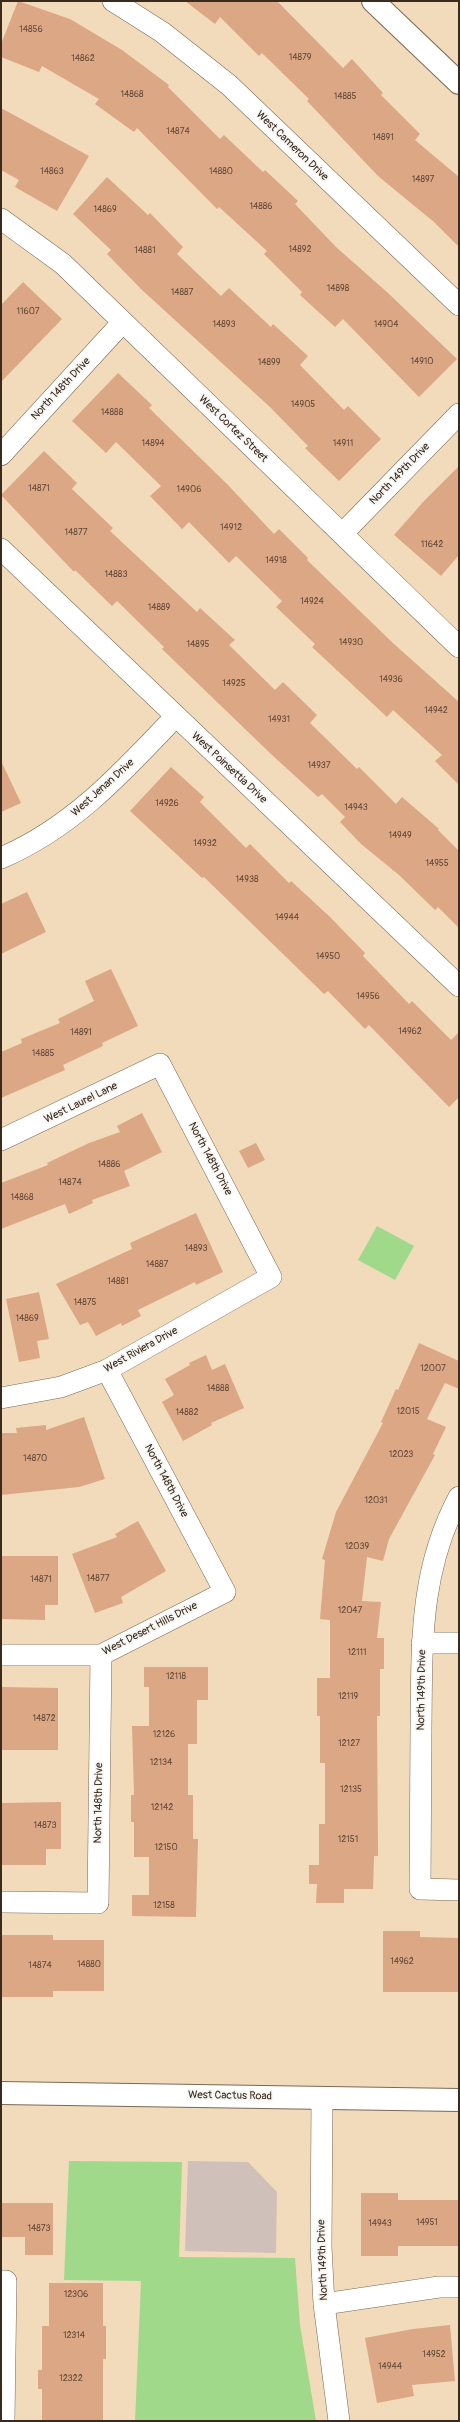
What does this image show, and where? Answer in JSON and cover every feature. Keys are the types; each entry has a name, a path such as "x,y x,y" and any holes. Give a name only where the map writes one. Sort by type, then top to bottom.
{"main road":[{"path":"373,1 459,83"},
{"name":"West Cactus Road","path":"1,2093 459,2100"}],"street":[{"name":"West Cameron Drive","path":"114,1 162,32 229,85 459,305"},
{"name":"West Cortez Street","path":"1,219 63,264 122,323 459,647"},
{"name":"North 148th Drive","path":"1,455 122,323"},
{"name":"North 149th Drive","path":"342,534 459,414"},
{"name":"West Poinsettia Drive","path":"1,549 175,717 459,986"},
{"name":"West Jenan Drive","path":"1,858 22,849 76,814 118,777 175,717"},
{"name":"North 148th Drive","path":"160,1064 271,1277"},
{"name":"West Laurel Lane","path":"1,1140 160,1064"},
{"name":"West Riviera Drive","path":"1,1398 62,1387 108,1370 271,1277"},
{"name":"North 148th Drive","path":"108,1370 225,1592"},
{"name":"North 149th Drive","path":"459,1497 436,1553 426,1588 422,1643 420,1889 459,1890"},
{"name":"West Desert Hills Drive","path":"1,1654 101,1655 225,1592"},
{"path":"422,1643 459,1643"},
{"name":"North 148th Drive","path":"1,1902 98,1904 101,1655"},
{"name":"North 149th Drive","path":"322,2098 321,2247 324,2304 339,2421"},
{"path":"4,2281 4,2421"},
{"path":"324,2304 439,2287 459,2287"}],"shaded area":[{"path":"188,2161 248,2162 277,2192 276,2253 185,2251"}],"green space":[{"path":"377,1226 414,1246 395,1280 358,1260"},
{"path":"69,2161 182,2162 179,2257 295,2258 300,2325 316,2421 135,2421 141,2281 64,2280"}],"building":[{"path":"18,1 70,19 122,50 169,85 168,87 220,139 224,135 263,172 265,170 298,201 295,204 336,247 388,293 457,359 419,397 343,319 335,327 300,295 302,292 264,254 267,251 219,207 217,209 137,128 134,132 95,104 99,99 42,66 39,72 1,57 1,44"},
{"path":"185,1 277,1 343,68 352,59 383,93 381,95 420,134 415,140 459,177 459,247 434,222 378,176 307,101 309,99 262,53 259,56 220,17 215,24"},
{"path":"1,108 89,156 57,211 15,187 19,180 1,170"},
{"path":"107,177 148,215 150,213 183,247 177,254 221,296 229,288 271,327 273,324 308,356 300,365 344,410 348,406 381,439 339,481 305,448 308,446 271,408 141,289 107,254 111,250 73,214"},
{"path":"23,282 62,319 1,382 1,305"},
{"path":"118,373 152,405 149,408 227,484 274,534 279,529 308,558 307,560 394,644 459,702 459,785 435,761 442,755 393,710 387,717 312,647 315,644 276,607 282,601 236,556 229,563 189,522 182,529 150,496 161,486 116,442 106,453 72,421"},
{"path":"44,451 77,483 72,489 113,528 110,531 197,612 200,608 235,640 229,645 275,690 283,682 317,715 310,723 357,769 359,767 396,804 402,797 439,829 438,830 459,851 459,928 438,907 435,910 399,875 361,844 340,822 345,817 322,794 318,797 272,755 162,649 164,647 117,601 112,606 75,570 74,572 1,495"},
{"path":"459,466 459,555 441,576 394,535 424,501"},
{"path":"1,761 21,803 1,812"},
{"path":"171,767 204,797 200,802 246,848 250,844 289,883 291,881 329,916 365,953 363,956 409,1004 412,1001 451,1040 459,1032 459,1097 449,1107 369,1025 365,1029 328,991 324,994 204,877 202,878 130,811"},
{"path":"27,892 46,932 1,954 1,904"},
{"path":"111,969 138,1026 102,1043 103,1046 63,1065 65,1070 1,1098 1,1052 22,1043 21,1039 60,1023 58,1019 94,1001 85,981"},
{"path":"142,1113 162,1152 124,1171 130,1186 92,1200 93,1203 69,1214 65,1204 1,1229 1,1183 48,1165 47,1163 89,1143 120,1132 117,1126"},
{"path":"256,1143 265,1160 248,1168 239,1151"},
{"path":"196,1213 223,1272 196,1285 195,1282 138,1310 141,1316 122,1326 121,1323 96,1336 88,1322 80,1325 56,1284 132,1249 130,1243"},
{"path":"39,1292 49,1339 37,1341 40,1358 19,1362 6,1299"},
{"path":"419,1343 459,1361 459,1389 445,1383 427,1419 446,1427 433,1454 435,1455 389,1539 383,1561 367,1557 362,1601 381,1602 377,1638 384,1638 384,1669 380,1669 380,1716 377,1716 378,1856 374,1856 373,1889 344,1889 344,1903 316,1903 317,1884 309,1884 309,1865 319,1865 319,1824 325,1824 325,1763 320,1763 320,1716 317,1716 317,1678 330,1678 330,1620 320,1619 325,1560 322,1559 336,1512 383,1423 381,1422 396,1389 398,1390"},
{"path":"206,1355 212,1370 225,1364 244,1408 211,1423 212,1425 183,1441 162,1402 174,1395 165,1379 190,1365 189,1363"},
{"path":"84,1417 105,1479 79,1487 1,1495 1,1433 17,1433 16,1428 46,1425 46,1430"},
{"path":"138,1521 166,1571 121,1597 123,1603 95,1613 72,1554 117,1537 115,1534"},
{"path":"1,1556 58,1556 58,1605 45,1605 45,1620 1,1619"},
{"path":"144,1667 208,1667 208,1700 197,1700 197,1744 188,1744 188,1795 193,1795 193,1839 198,1839 196,1917 132,1916 132,1895 149,1895 149,1857 134,1857 134,1822 131,1822 131,1795 134,1795 132,1726 149,1726 149,1687 144,1687"},
{"path":"1,1687 58,1688 58,1750 1,1750"},
{"path":"61,1802 61,1849 46,1849 46,1865 1,1865 1,1803"},
{"path":"383,1931 420,1931 420,1937 459,1938 459,1992 383,1992"},
{"path":"1,1935 53,1935 53,1940 104,1940 104,1991 53,1991 53,1997 1,1997"},
{"path":"361,2193 398,2193 398,2200 459,2200 459,2246 398,2246 398,2256 361,2256"},
{"path":"1,2203 53,2203 53,2255 25,2255 25,2237 1,2237"},
{"path":"49,2283 103,2283 103,2326 106,2326 106,2359 103,2359 103,2421 42,2421 42,2389 38,2389 38,2370 42,2370 42,2326 49,2326"},
{"path":"450,2325 455,2381 412,2385 414,2396 377,2403 365,2338 413,2329"}]}
